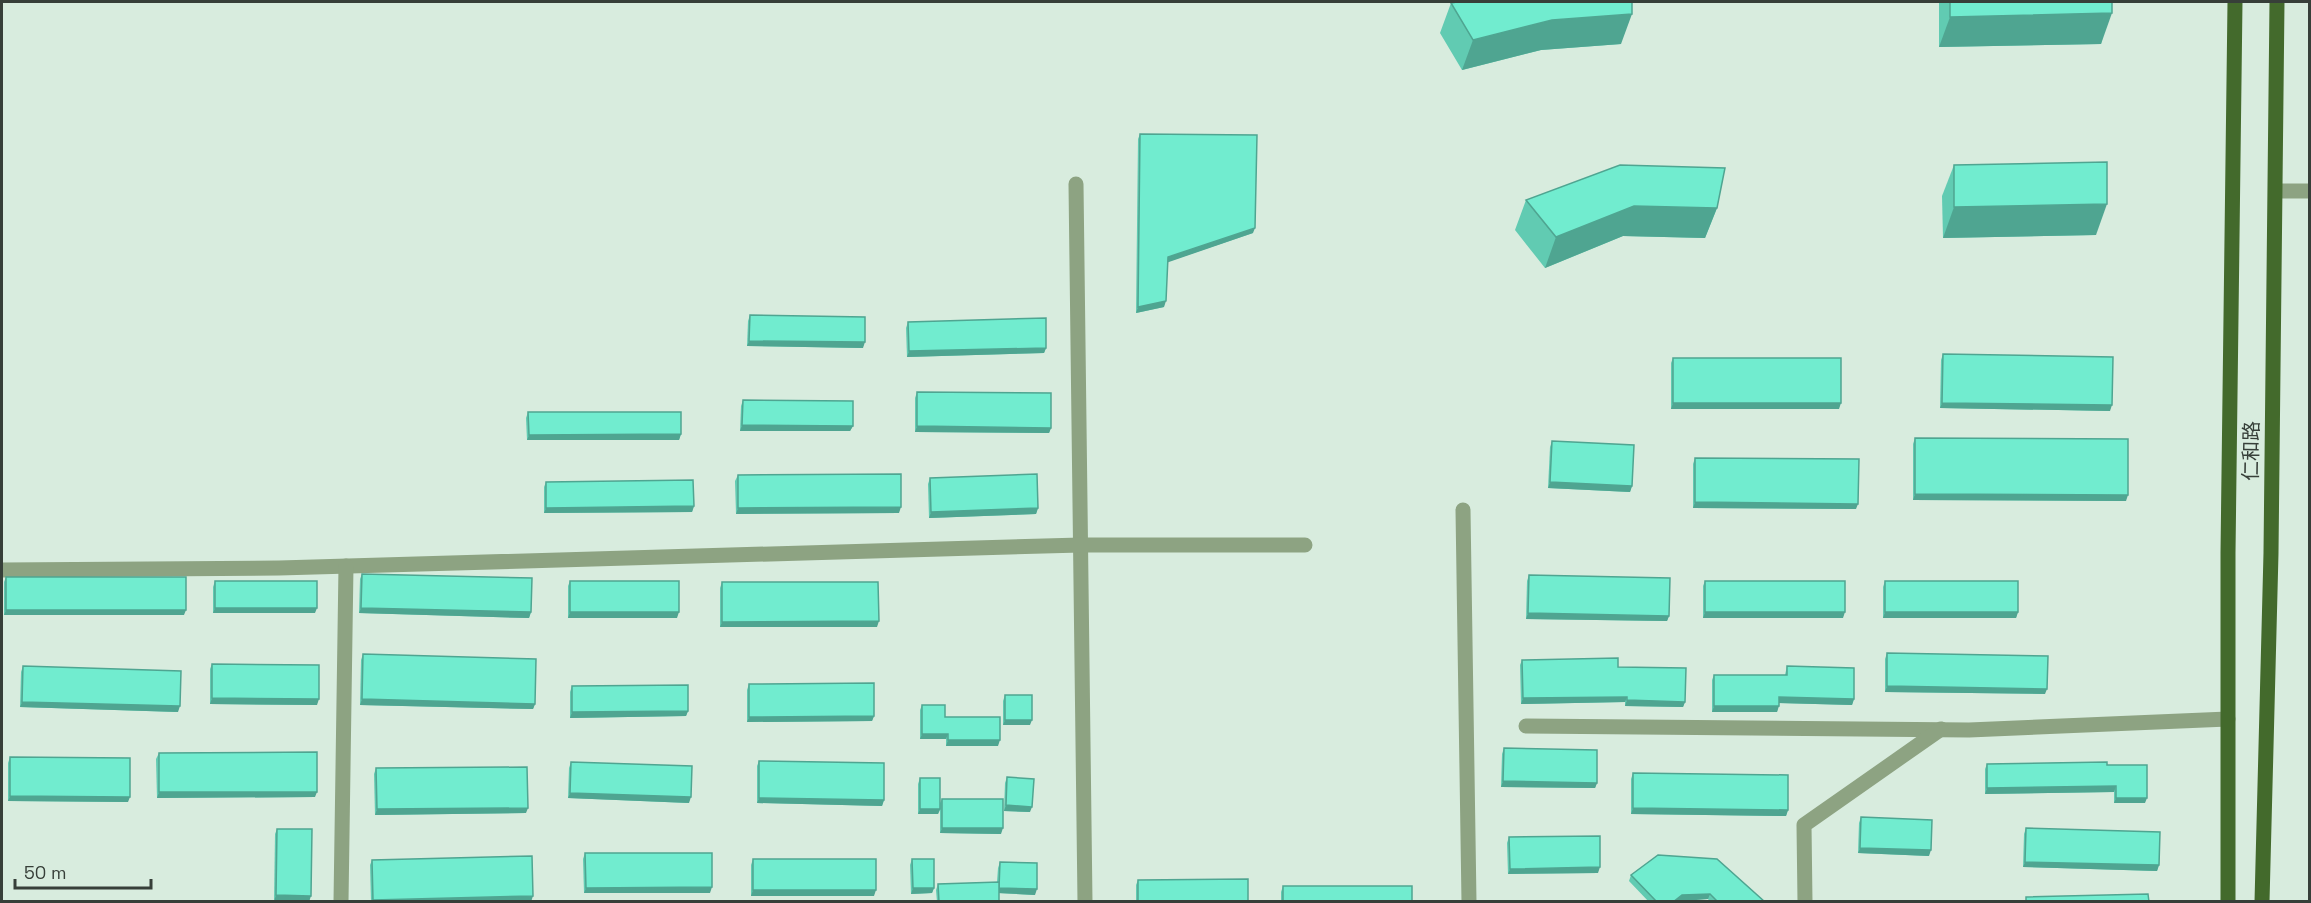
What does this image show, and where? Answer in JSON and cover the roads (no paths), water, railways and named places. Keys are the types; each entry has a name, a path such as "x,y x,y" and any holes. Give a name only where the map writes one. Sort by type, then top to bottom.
{"main road":[{"name":"仁和路","path":"2228,902 2235,2"},
{"name":"仁和路","path":"2262,902 2276,191 2277,2"}],"street":[{"path":"1076,184 1085,902"},
{"path":"2276,191 2310,191"},
{"path":"1463,510 1469,902"},
{"path":"2,570 346,566 1081,544 1305,545"},
{"path":"341,902 346,566"},
{"path":"1526,726 1941,729 2228,719"},
{"path":"1805,902 1804,825 1941,729"}]}
